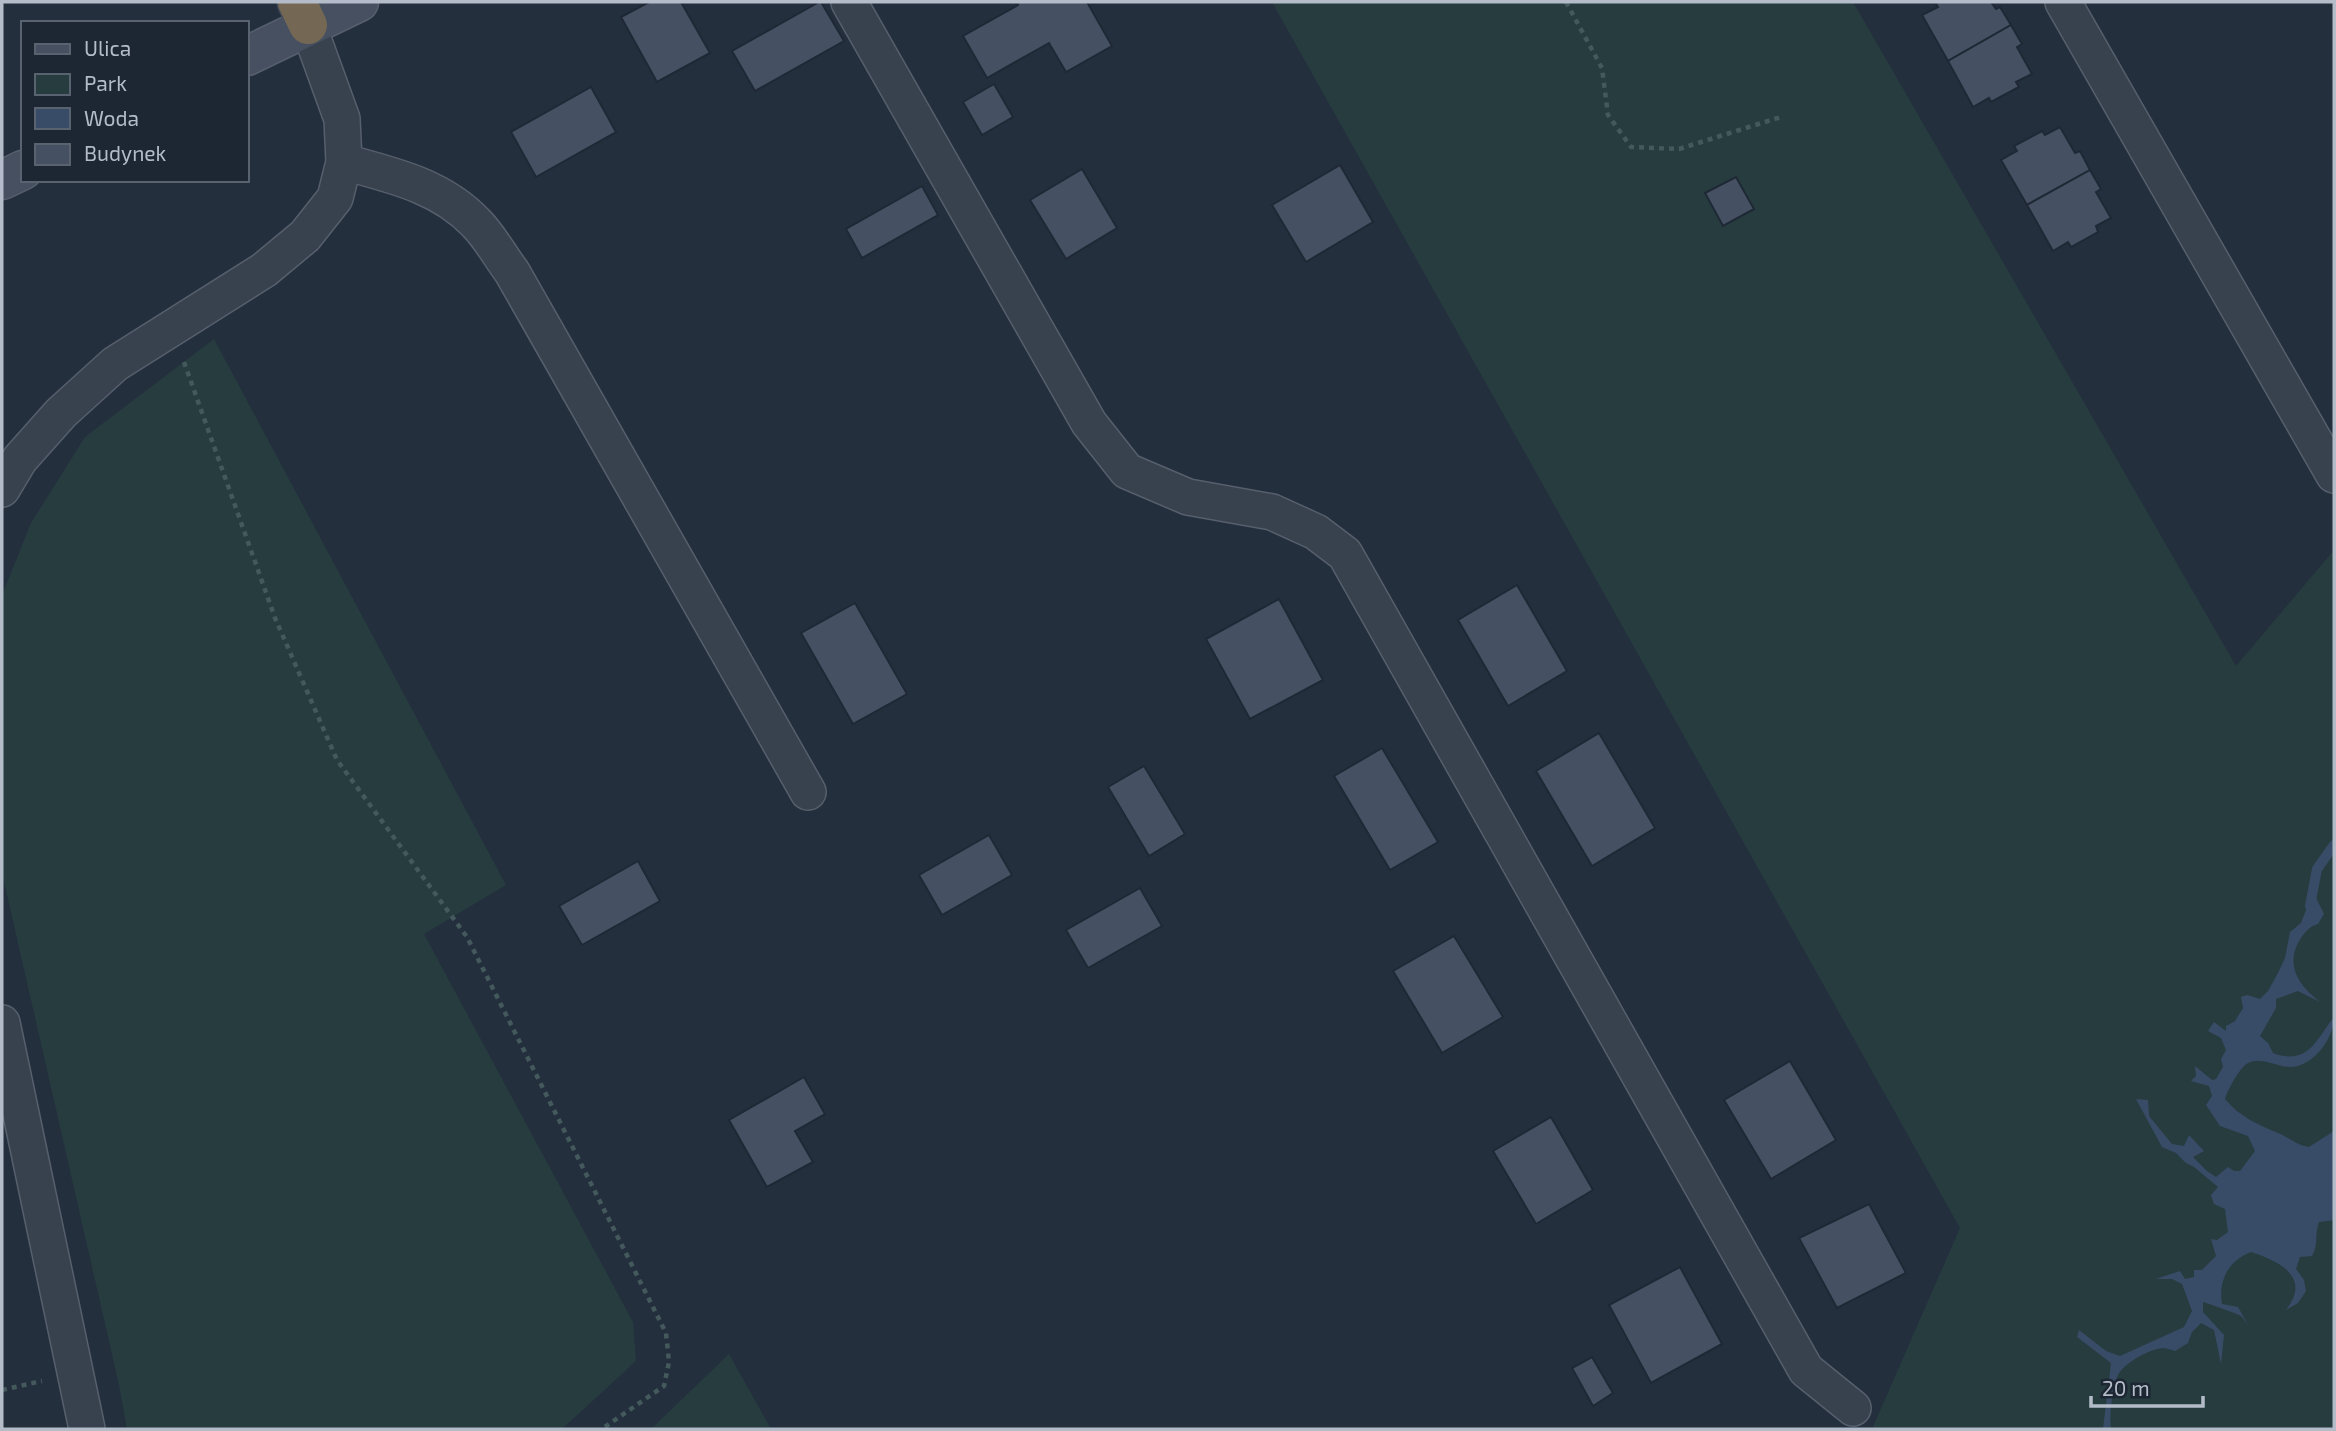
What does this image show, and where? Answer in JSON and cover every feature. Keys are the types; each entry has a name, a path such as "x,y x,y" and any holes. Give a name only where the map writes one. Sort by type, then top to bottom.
{"street":[{"path":"248,55 302,13 359,2"},
{"path":"849,2 1089,423 1127,471 1188,497 1272,512 1316,532 1345,554 1806,1370 1853,1408"},
{"path":"2063,2 2334,475"},
{"path":"2,489 20,459 61,413 115,364 264,270 305,236 335,198 344,162 342,119 302,13"},
{"path":"344,162 401,177 442,195 477,224 512,272 808,792"},
{"path":"2,180 21,171"},
{"path":"2,1023 87,1429"}],"path":[{"path":"1566,2 1602,68 1608,116 1632,147 1679,149 1784,116"},
{"path":"172,328 275,618 337,760 467,937 666,1333 669,1362 664,1386 602,1429"}],"green space":[{"path":"1272,2 1853,2 2236,666 2334,550 2334,1429 1872,1429 1960,1228"},
{"path":"214,339 506,885 424,934 633,1322 636,1361 562,1429 127,1429 2,873 2,595 31,523 85,437"},
{"path":"729,1354 771,1429 651,1429"}],"water":[{"path":"2313,892 2324,914 2318,924 2308,929 2301,938 2296,948 2294,965 2300,981 2320,1002 2298,991 2276,999 2276,1008 2260,1036 2268,1043 2273,1053 2295,1056 2316,1042 2334,1017 2331,1034 2315,1056 2299,1065 2286,1067 2264,1061 2248,1063 2238,1074 2225,1099 2249,1119 2304,1146 2309,1147 2334,1131 2334,1220 2319,1222 2312,1256 2300,1257 2296,1269 2304,1280 2306,1291 2298,1303 2286,1310 2295,1288 2289,1272 2272,1260 2251,1252 2243,1256 2227,1272 2221,1295 2222,1304 2238,1307 2248,1325 2241,1316 2203,1302 2203,1312 2224,1335 2221,1364 2214,1330 2201,1323 2192,1332 2188,1343 2175,1351 2164,1348 2138,1357 2118,1375 2110,1417 2111,1429 2103,1429 2111,1363 2077,1337 2079,1330 2106,1351 2120,1356 2184,1327 2192,1311 2182,1284 2172,1279 2156,1279 2180,1271 2185,1279 2194,1277 2194,1270 2202,1270 2216,1256 2211,1239 2217,1240 2228,1232 2225,1209 2214,1204 2211,1195 2218,1187 2176,1153 2162,1147 2136,1099 2148,1100 2149,1116 2172,1144 2184,1146 2189,1135 2204,1151 2193,1157 2207,1171 2216,1177 2228,1167 2240,1171 2255,1151 2248,1136 2220,1126 2206,1105 2212,1096 2209,1086 2191,1081 2196,1076 2195,1066 2212,1080 2216,1079 2223,1067 2221,1059 2226,1050 2221,1038 2208,1031 2214,1022 2226,1031 2226,1026 2235,1021 2243,1008 2241,997 2247,995 2260,999 2268,991 2285,958 2290,932 2301,923"}],"building":[{"path":"649,2 681,2 710,53 657,82 621,17"},
{"path":"819,2 844,41 755,91 732,51"},
{"path":"1017,2 1087,2 1112,46 1066,72 1049,43 987,78 963,36 1018,5"},
{"path":"1935,2 1991,2 1996,9 2000,7 2011,25 1948,61 1922,15 1938,7"},
{"path":"2011,25 2022,44 2017,47 2032,74 2016,82 2019,87 1991,102 1989,98 1973,107 1948,61"},
{"path":"994,84 1013,117 982,135 963,102"},
{"path":"591,87 616,132 536,177 511,132"},
{"path":"2060,127 2075,153 2080,151 2090,170 2027,205 2001,160 2017,151 2014,146 2042,131 2045,135"},
{"path":"1340,165 1373,222 1306,262 1272,205"},
{"path":"1082,169 1117,228 1066,259 1030,200"},
{"path":"2090,170 2101,189 2096,192 2111,218 2096,226 2098,232 2071,247 2068,242 2053,251 2027,205"},
{"path":"1736,177 1754,209 1723,226 1705,193"},
{"path":"922,186 938,215 862,258 846,229"},
{"path":"1517,585 1567,671 1508,706 1458,620"},
{"path":"1279,599 1323,680 1250,719 1206,639"},
{"path":"855,603 907,694 853,724 801,633"},
{"path":"1599,733 1655,828 1592,866 1536,771"},
{"path":"1382,748 1438,842 1390,870 1334,776"},
{"path":"1144,766 1185,834 1149,856 1108,787"},
{"path":"989,835 1012,875 942,915 919,875"},
{"path":"638,861 660,901 582,945 559,906"},
{"path":"1140,888 1162,926 1088,968 1066,930"},
{"path":"1454,936 1503,1017 1442,1053 1393,971"},
{"path":"1790,1061 1836,1140 1771,1179 1724,1100"},
{"path":"804,1077 825,1114 795,1131 813,1162 767,1187 729,1120"},
{"path":"1551,1117 1593,1190 1536,1224 1493,1151"},
{"path":"1869,1204 1906,1273 1837,1308 1799,1238"},
{"path":"1680,1267 1722,1344 1651,1383 1609,1305"},
{"path":"1592,1357 1613,1393 1593,1406 1572,1368"}],"waterway":[{"path":"2310,906 2317,869 2334,845"}]}
